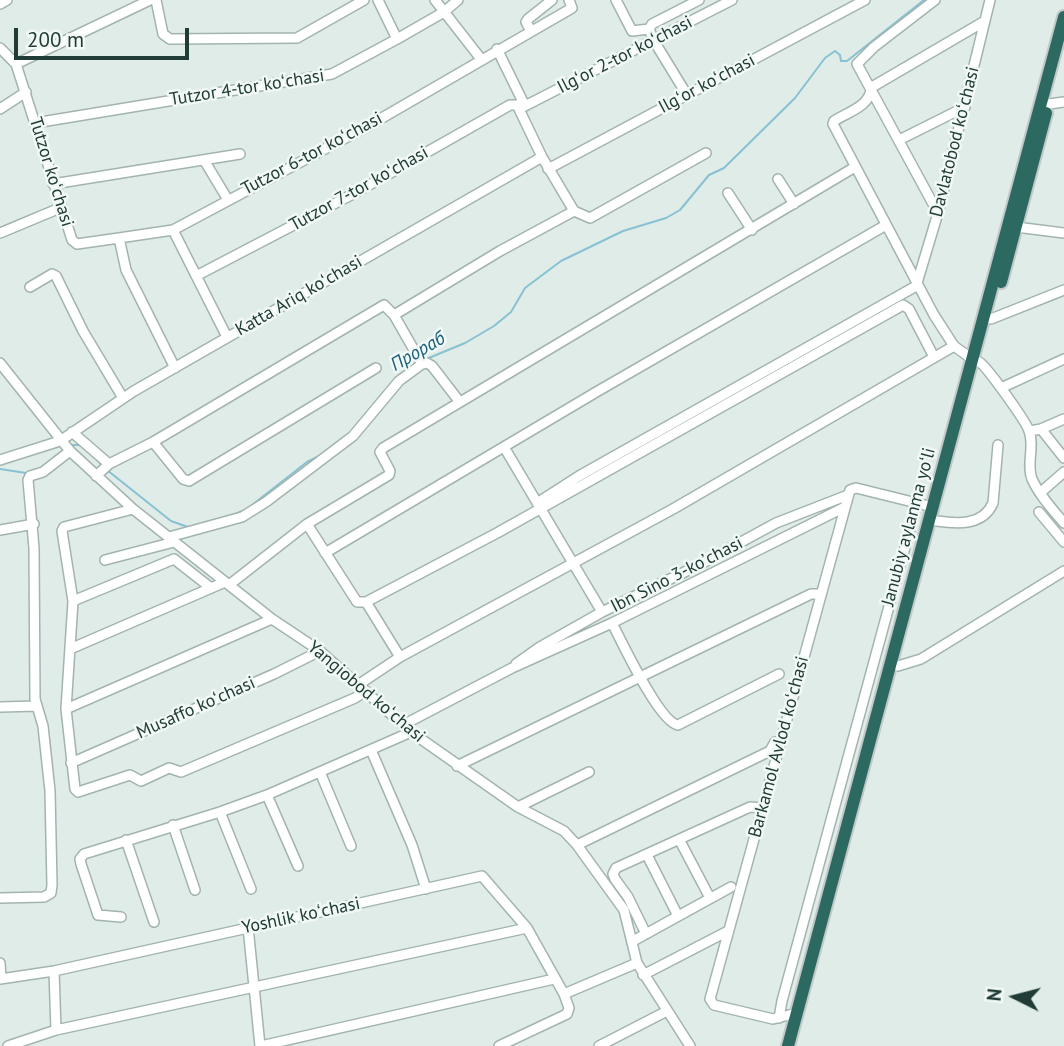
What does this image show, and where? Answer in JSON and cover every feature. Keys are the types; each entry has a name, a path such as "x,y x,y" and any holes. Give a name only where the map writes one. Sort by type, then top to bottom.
{"highway":[{"name":"Janubiy aylanma yoʻli","path":"796,1046 937,521 1064,17"},
{"name":"Janubiy aylanma yoʻli","path":"788,1046 933,507 976,360 991,319 1064,44"}],"street":[{"path":"0,4 7,0"},
{"path":"16,64 150,0"},
{"path":"156,0 166,38 211,39 296,38 365,0"},
{"path":"378,0 397,39"},
{"path":"435,0 481,59"},
{"name":"Tutzor 4-tor koʻchasi","path":"35,123 332,74 444,12 458,0"},
{"path":"531,30 526,22 528,19 552,0"},
{"name":"Tutzor 6-tor koʻchasi","path":"119,238 173,230 368,126 572,8 569,0"},
{"path":"616,0 632,31 649,29"},
{"path":"649,29 652,24 683,4 699,0"},
{"name":"Ilgʻor 2-tor koʻchasi","path":"522,107 732,0"},
{"name":"Ilgʻor koʻchasi","path":"548,169 687,95 846,4 865,0"},
{"path":"935,0 858,63 938,213"},
{"name":"Davlatobod koʻchasi","path":"918,284 990,0"},
{"path":"985,21 872,87 867,102 833,124 933,316 954,346 985,365 1030,431 1030,470 1040,493 1064,523"},
{"path":"649,29 687,95"},
{"name":"Tutzor koʻchasi","path":"0,48 16,64 52,184 74,243 119,238"},
{"path":"498,49 542,157 574,211 590,218 706,153"},
{"path":"0,109 26,92"},
{"path":"1049,104 1064,102"},
{"name":"Tutzor 7-tor koʻchasi","path":"196,276 355,193 510,105 522,107"},
{"path":"899,140 965,107"},
{"path":"52,184 240,154"},
{"name":"Katta Ariq koʻchasi","path":"0,460 60,441 123,398 542,157"},
{"path":"204,159 228,200"},
{"path":"70,649 227,583 307,524 389,475 390,471 381,450 855,167"},
{"path":"778,179 794,204"},
{"path":"728,193 752,230"},
{"path":"0,233 60,208"},
{"path":"394,315 500,251 574,211"},
{"path":"325,553 886,225"},
{"path":"1016,227 1064,233"},
{"path":"173,230 227,337"},
{"path":"119,238 126,270 175,368"},
{"path":"30,287 52,274 56,276 83,331 123,398"},
{"path":"855,326 918,284"},
{"path":"991,319 1064,290"},
{"path":"307,524 358,602 366,602 539,505 579,476 855,326 903,305 907,306 934,357"},
{"path":"96,476 109,464 153,442 381,306 387,306 394,315 420,362"},
{"path":"133,509 64,527 62,531 73,601 66,709 71,763 75,789 78,792 130,775 141,781 169,768 181,772 355,698 362,688 400,657 673,509 954,346"},
{"path":"1001,388 1064,359"},
{"path":"420,362 432,366 459,401"},
{"path":"105,560 175,542 242,517 354,436 399,381 420,362"},
{"name":"Yangiobod koʻchasi","path":"0,363 60,441 133,509 272,619 320,651 411,732 518,807 555,825 578,845 624,910 634,941 637,963 690,1046"},
{"path":"153,442 183,479 189,481 376,368"},
{"path":"1030,431 1064,419"},
{"path":"1041,429 1064,458"},
{"path":"72,432 109,464"},
{"path":"937,521 965,523 986,514 993,503 999,445"},
{"path":"504,447 602,612"},
{"path":"0,898 44,897 51,893 53,847 50,790 43,726 34,689 34,524 29,486 30,476 43,472 70,451"},
{"path":"1040,493 1064,472"},
{"path":"848,495 850,490 856,488 933,507"},
{"name":"Barkamol Avlod koʻchasi","path":"797,1013 773,1019 712,1003 710,999 848,495"},
{"name":"Ibn Sino 3-koʼchasi","path":"512,668 540,647 602,612 699,565 776,523 848,495"},
{"path":"779,1018 917,503"},
{"name":"Ibn Sino 3-koʼchasi","path":"403,725 512,668 612,622 845,507"},
{"path":"1039,512 1064,542"},
{"path":"0,530 34,524"},
{"path":"170,559 175,542"},
{"path":"73,601 170,559 178,561 211,588"},
{"path":"898,666 921,659 1064,570"},
{"path":"457,766 811,594 821,594"},
{"path":"366,602 400,657"},
{"path":"66,709 272,619"},
{"name":"Ibn Sino 3-koʼchasi","path":"612,622 640,677 670,723 678,725 779,674"},
{"name":"Musaffo koʻchasi","path":"71,763 274,674 320,651"},
{"path":"0,707 37,706"},
{"path":"121,917 98,915 80,859 84,854 267,795 411,732"},
{"path":"578,845 770,751 775,742 781,742"},
{"path":"371,750 412,845 426,889"},
{"path":"320,772 351,846"},
{"path":"518,807 589,772"},
{"path":"267,795 298,866"},
{"path":"646,934 613,874 616,868 750,807 763,808"},
{"path":"220,812 251,889"},
{"path":"173,825 195,890"},
{"path":"126,840 154,922"},
{"path":"680,841 710,898"},
{"path":"647,855 678,916"},
{"path":"821,856 838,861"},
{"name":"Yoshlik koʻchasi","path":"1,979 54,971 484,877 527,928 564,994"},
{"path":"634,941 731,887"},
{"path":"248,927 260,1046 554,979"},
{"path":"8,1046 56,1030 527,928"},
{"path":"643,975 728,931"},
{"path":"0,963 1,979"},
{"path":"499,1046 567,1014 569,1008 564,994 637,963"},
{"path":"54,971 56,1030"},
{"path":"599,1046 667,1011"},
{"path":"43,1046 44,1034"}],"waterway":[{"name":"Прораб","path":"424,360 465,343 494,326 511,312 525,288 561,261 623,231 666,218 680,210 709,175 724,168 795,98 825,58 835,51 840,55 841,61 847,61 924,0"},
{"name":"Прораб","path":"364,417 396,378"},
{"name":"Прораб","path":"71,445 86,449"},
{"name":"Прораб","path":"54,457 64,450"},
{"name":"Прораб","path":"90,453 103,466"},
{"name":"Прораб","path":"252,505 307,462 321,455"},
{"name":"Прораб","path":"0,469 26,473"},
{"name":"Прораб","path":"107,470 171,521 188,527 218,519"},
{"name":"Прораб","path":"230,516 245,510"}]}
